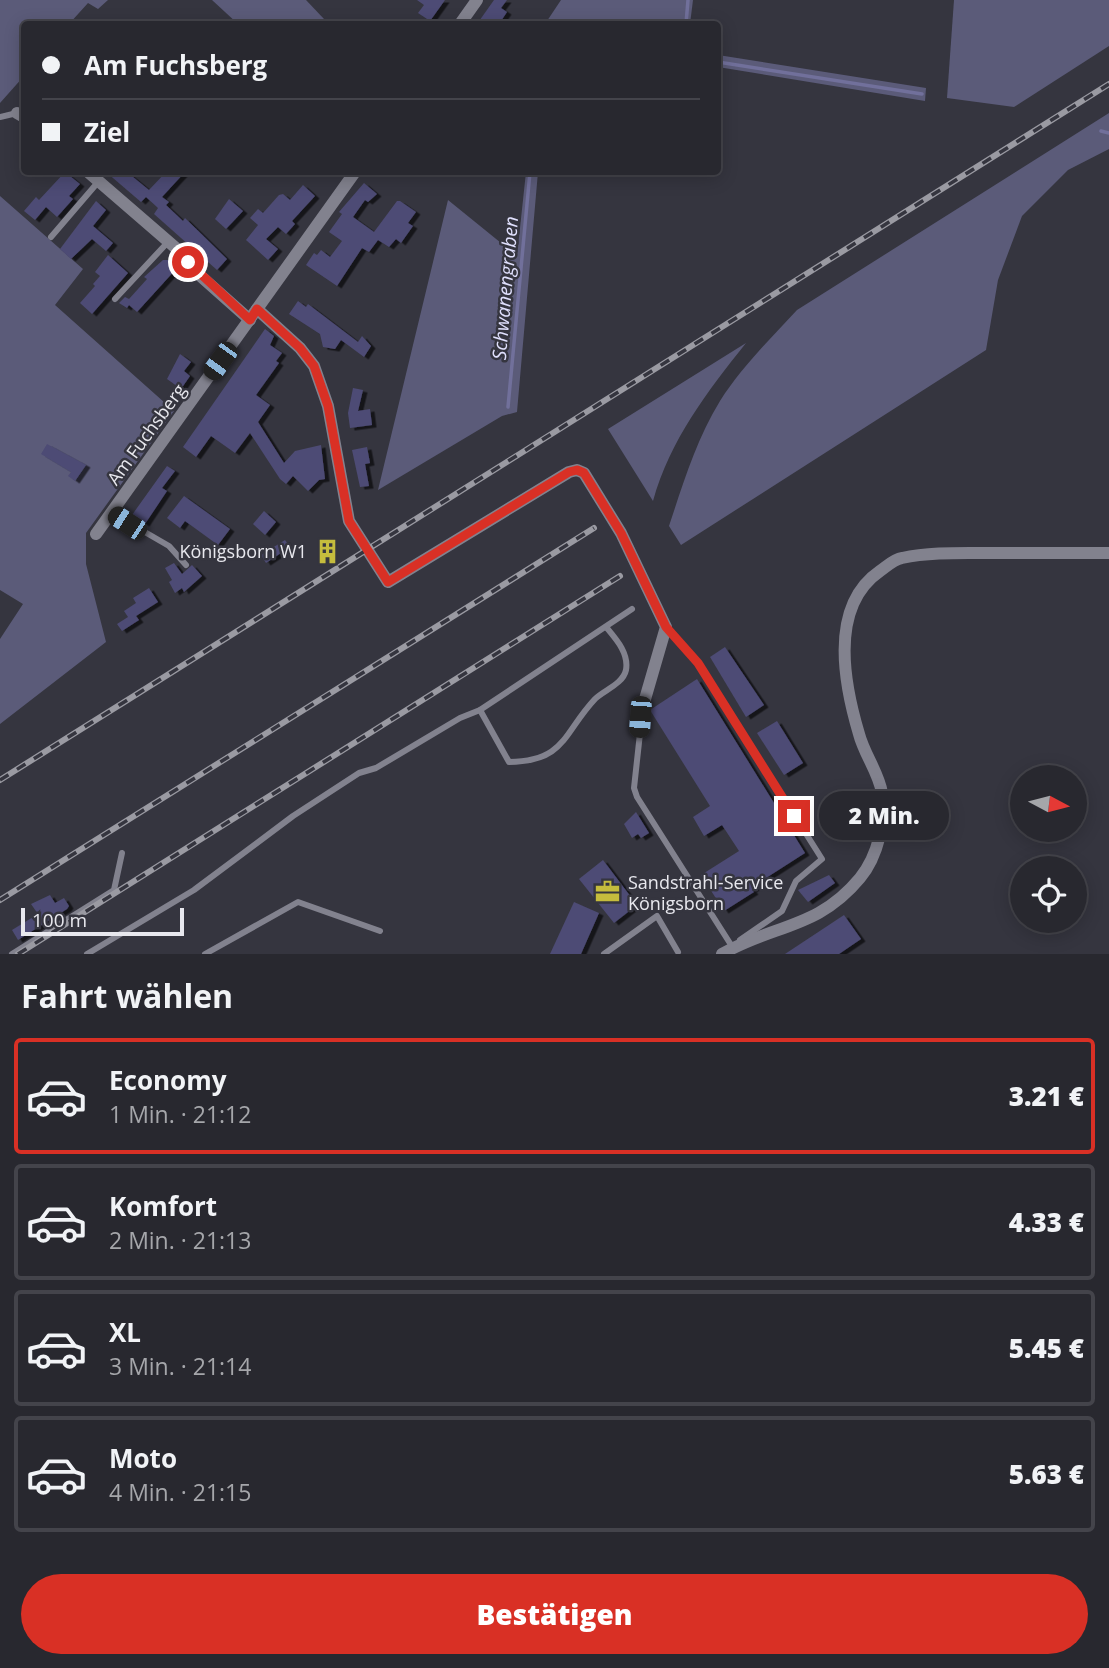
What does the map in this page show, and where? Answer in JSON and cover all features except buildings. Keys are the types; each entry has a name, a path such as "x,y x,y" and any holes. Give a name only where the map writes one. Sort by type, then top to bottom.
{"street":[{"path":"462,21 477,0"},
{"path":"92,175 184,255 196,272 300,348 314,366 328,406 349,521 388,582 577,470 591,481 621,533 666,627 643,706"},
{"name":"Am Fuchsberg","path":"96,534 353,175"},
{"path":"727,951 808,921 835,904 862,876 876,847 884,818 882,790 856,725 847,690 845,649 851,608 868,579 899,558 944,553 1109,553"}],"lane":[{"path":"0,117 20,115"},
{"path":"51,237 100,181"},
{"path":"115,299 168,242"},
{"path":"111,512 169,546 186,565"},
{"path":"87,954 194,890 293,816 359,774 376,768 460,718 480,710 632,609"},
{"path":"480,710 509,762 534,762 568,739 596,698 622,678 626,670 623,650 606,627"},
{"path":"643,706 634,788 637,797 727,951 750,931 782,911 796,881 822,859 698,663 666,627"},
{"path":"12,954 114,890 122,853"},
{"path":"205,954 298,902 380,931"},
{"path":"604,954 657,916 678,952"}],"shaded area":[{"path":"0,0 108,0 98,9 88,3 72,21 21,21 21,79 0,103"},
{"path":"212,0 306,0 324,19 322,21 235,21"},
{"path":"561,0 693,0 690,21 547,21"},
{"path":"954,0 1109,0 1109,46 1014,107 947,98"},
{"path":"721,55 926,88 925,101 721,67"},
{"path":"1109,113 1109,149 1068,170 1022,216 998,280 986,350 681,545 669,526 704,431 737,377 797,310"},
{"path":"526,175 538,175 517,412 502,416 378,490 448,200 517,256"},
{"path":"0,196 83,269 55,305 174,411 86,533 86,564 106,642 0,724 0,639 23,604 0,590"},
{"path":"746,343 691,418 669,457 653,501 608,429"}],"waterway":[{"name":"Schwanengraben","path":"686,21 688,0"},
{"path":"721,62 922,94"},
{"path":"1101,131 1109,133"},
{"name":"Schwanengraben","path":"508,407 530,175"}],"railway":[{"path":"0,780 1109,84"},
{"path":"0,900 594,528"},
{"path":"18,954 620,576"}],"place":[{"name":"Königsborn W1","path":"327,551"},
{"name":"Sandstrahl-Service Königsborn","path":"608,892"}],"route":[{"path":"188,262 250,320 257,309 300,348 314,366 328,406 349,521 388,582 569,472 577,470 584,473 621,533 666,627 698,663 794,816"}]}
